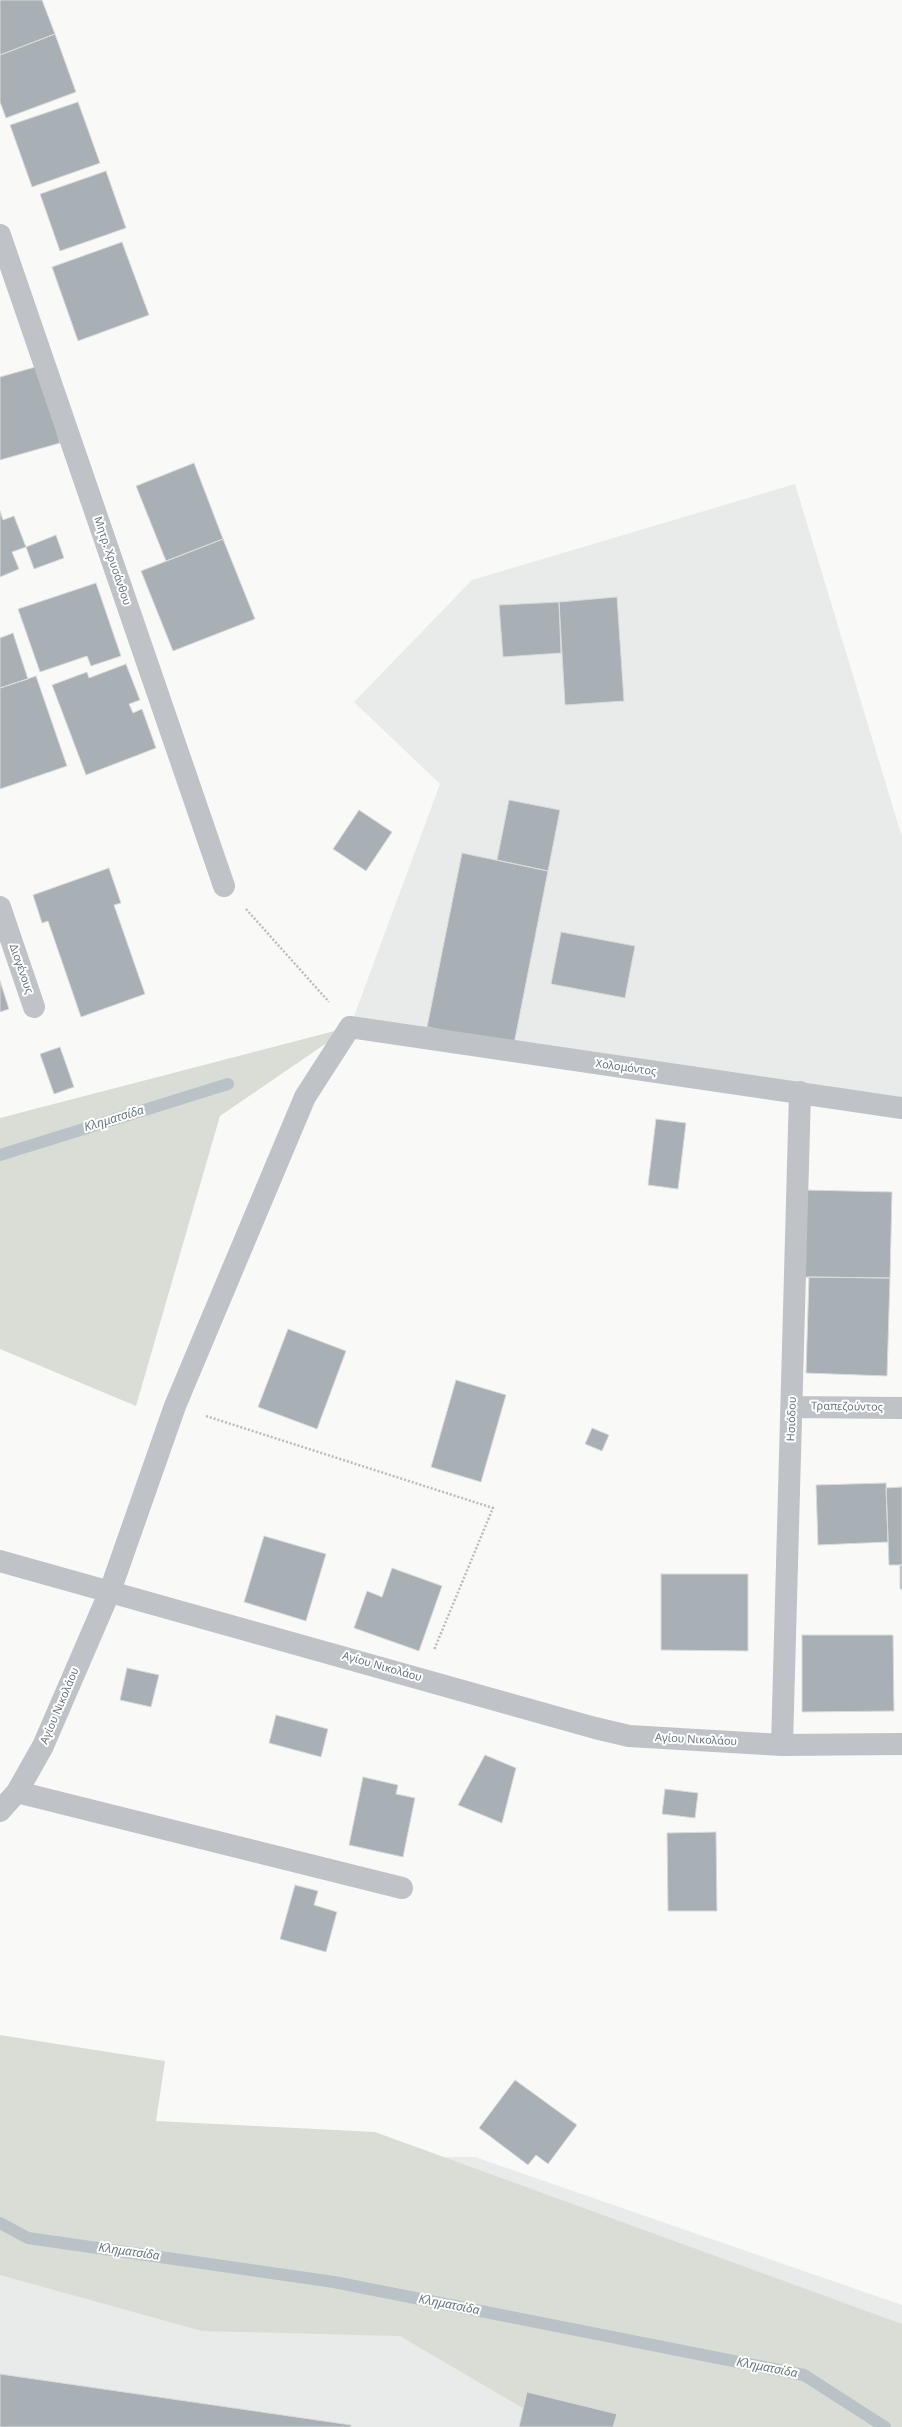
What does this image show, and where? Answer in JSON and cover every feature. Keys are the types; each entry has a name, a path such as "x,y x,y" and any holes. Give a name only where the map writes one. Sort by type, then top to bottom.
{"street":[{"name":"Μητρ. Χρυσάνθου","path":"0,235 224,886"},
{"name":"Διογένους","path":"0,907 34,1007"},
{"name":"Χολομόντος","path":"350,1027 509,1052 800,1092 902,1108"},
{"path":"0,1561 110,1591 175,1406 305,1097 350,1027"},
{"name":"Ησιόδου","path":"782,1745 800,1092"},
{"name":"Τραπεζούντος","path":"792,1407 902,1408"},
{"name":"Αγίου Νικολάου","path":"0,1811 17,1792 43,1746 110,1591 595,1728 629,1736 782,1745 902,1744"},
{"path":"17,1792 402,1888"}],"path":[{"path":"224,886 311,979 350,1027"},
{"path":"175,1406 493,1508 422,1679"}],"shaded area":[{"path":"795,484 902,837 902,1119 350,1027 440,784 354,702 472,580"},
{"path":"350,1027 220,1116 136,1406 0,1349 0,1118"},
{"path":"0,2035 165,2061 156,2121 375,2132 902,2324 902,2427 555,2427 400,2336 202,2331 0,2275"},
{"path":"0,2090 114,2155 475,2157 902,2305 902,2427 0,2427"}],"building":[{"path":"0,0 42,0 55,34 0,55"},
{"path":"55,34 76,92 6,118 0,102 0,55"},
{"path":"78,102 100,163 32,187 10,125"},
{"path":"106,171 126,228 60,251 40,194"},
{"path":"122,242 149,315 78,341 52,267"},
{"path":"39,366 60,443 0,460 0,377"},
{"path":"194,463 223,539 166,561 136,486"},
{"path":"0,511 3,520 14,516 26,547 12,552 19,569 0,577"},
{"path":"56,535 64,558 34,569 26,547"},
{"path":"223,539 255,619 173,651 141,571"},
{"path":"96,583 121,656 91,666 87,656 40,672 18,609"},
{"path":"617,597 624,701 565,705 559,602"},
{"path":"559,602 561,653 503,657 499,605"},
{"path":"13,633 28,679 0,688 0,638"},
{"path":"126,664 140,700 129,704 133,713 142,709 156,748 86,775 52,685 87,672 89,678"},
{"path":"36,676 67,766 0,789 0,688"},
{"path":"509,800 560,810 548,871 497,860"},
{"path":"359,810 392,832 366,871 333,849"},
{"path":"462,853 548,871 514,1044 427,1027"},
{"path":"109,868 121,903 114,905 145,994 81,1017 48,921 42,923 33,895"},
{"path":"561,932 635,946 625,998 551,984"},
{"path":"0,981 9,1009 0,1012"},
{"path":"60,1047 74,1087 54,1094 40,1054"},
{"path":"656,1119 686,1123 678,1189 648,1185"},
{"path":"803,1190 892,1192 890,1278 802,1277"},
{"path":"809,1277 890,1278 887,1376 806,1373"},
{"path":"288,1329 346,1351 317,1429 258,1407"},
{"path":"456,1380 506,1395 481,1482 431,1467"},
{"path":"592,1428 609,1435 602,1451 585,1444"},
{"path":"886,1483 888,1542 818,1545 816,1485"},
{"path":"902,1487 902,1565 889,1565 886,1488"},
{"path":"264,1536 326,1554 306,1621 244,1602"},
{"path":"900,1565 902,1565 902,1589 900,1589"},
{"path":"392,1568 442,1586 419,1651 354,1628 367,1591 382,1597"},
{"path":"661,1574 748,1574 748,1651 661,1650"},
{"path":"802,1635 893,1635 894,1711 802,1712"},
{"path":"127,1668 159,1675 151,1707 120,1700"},
{"path":"276,1715 328,1729 321,1757 269,1743"},
{"path":"485,1755 516,1768 502,1823 458,1805"},
{"path":"363,1777 398,1785 396,1794 415,1798 403,1857 349,1845"},
{"path":"665,1789 698,1793 695,1818 662,1814"},
{"path":"716,1832 717,1911 668,1911 667,1833"},
{"path":"295,1885 318,1891 314,1905 337,1912 326,1952 280,1939"},
{"path":"515,2080 577,2125 548,2164 536,2155 528,2165 479,2128"},
{"path":"0,2374 351,2425 351,2427 0,2427"},
{"path":"527,2392 617,2414 613,2427 519,2427"}],"waterway":[{"name":"Κληματσίδα","path":"0,1155 228,1084"},
{"name":"Κληματσίδα","path":"0,2223 28,2238 334,2282 804,2375 885,2427"}]}
